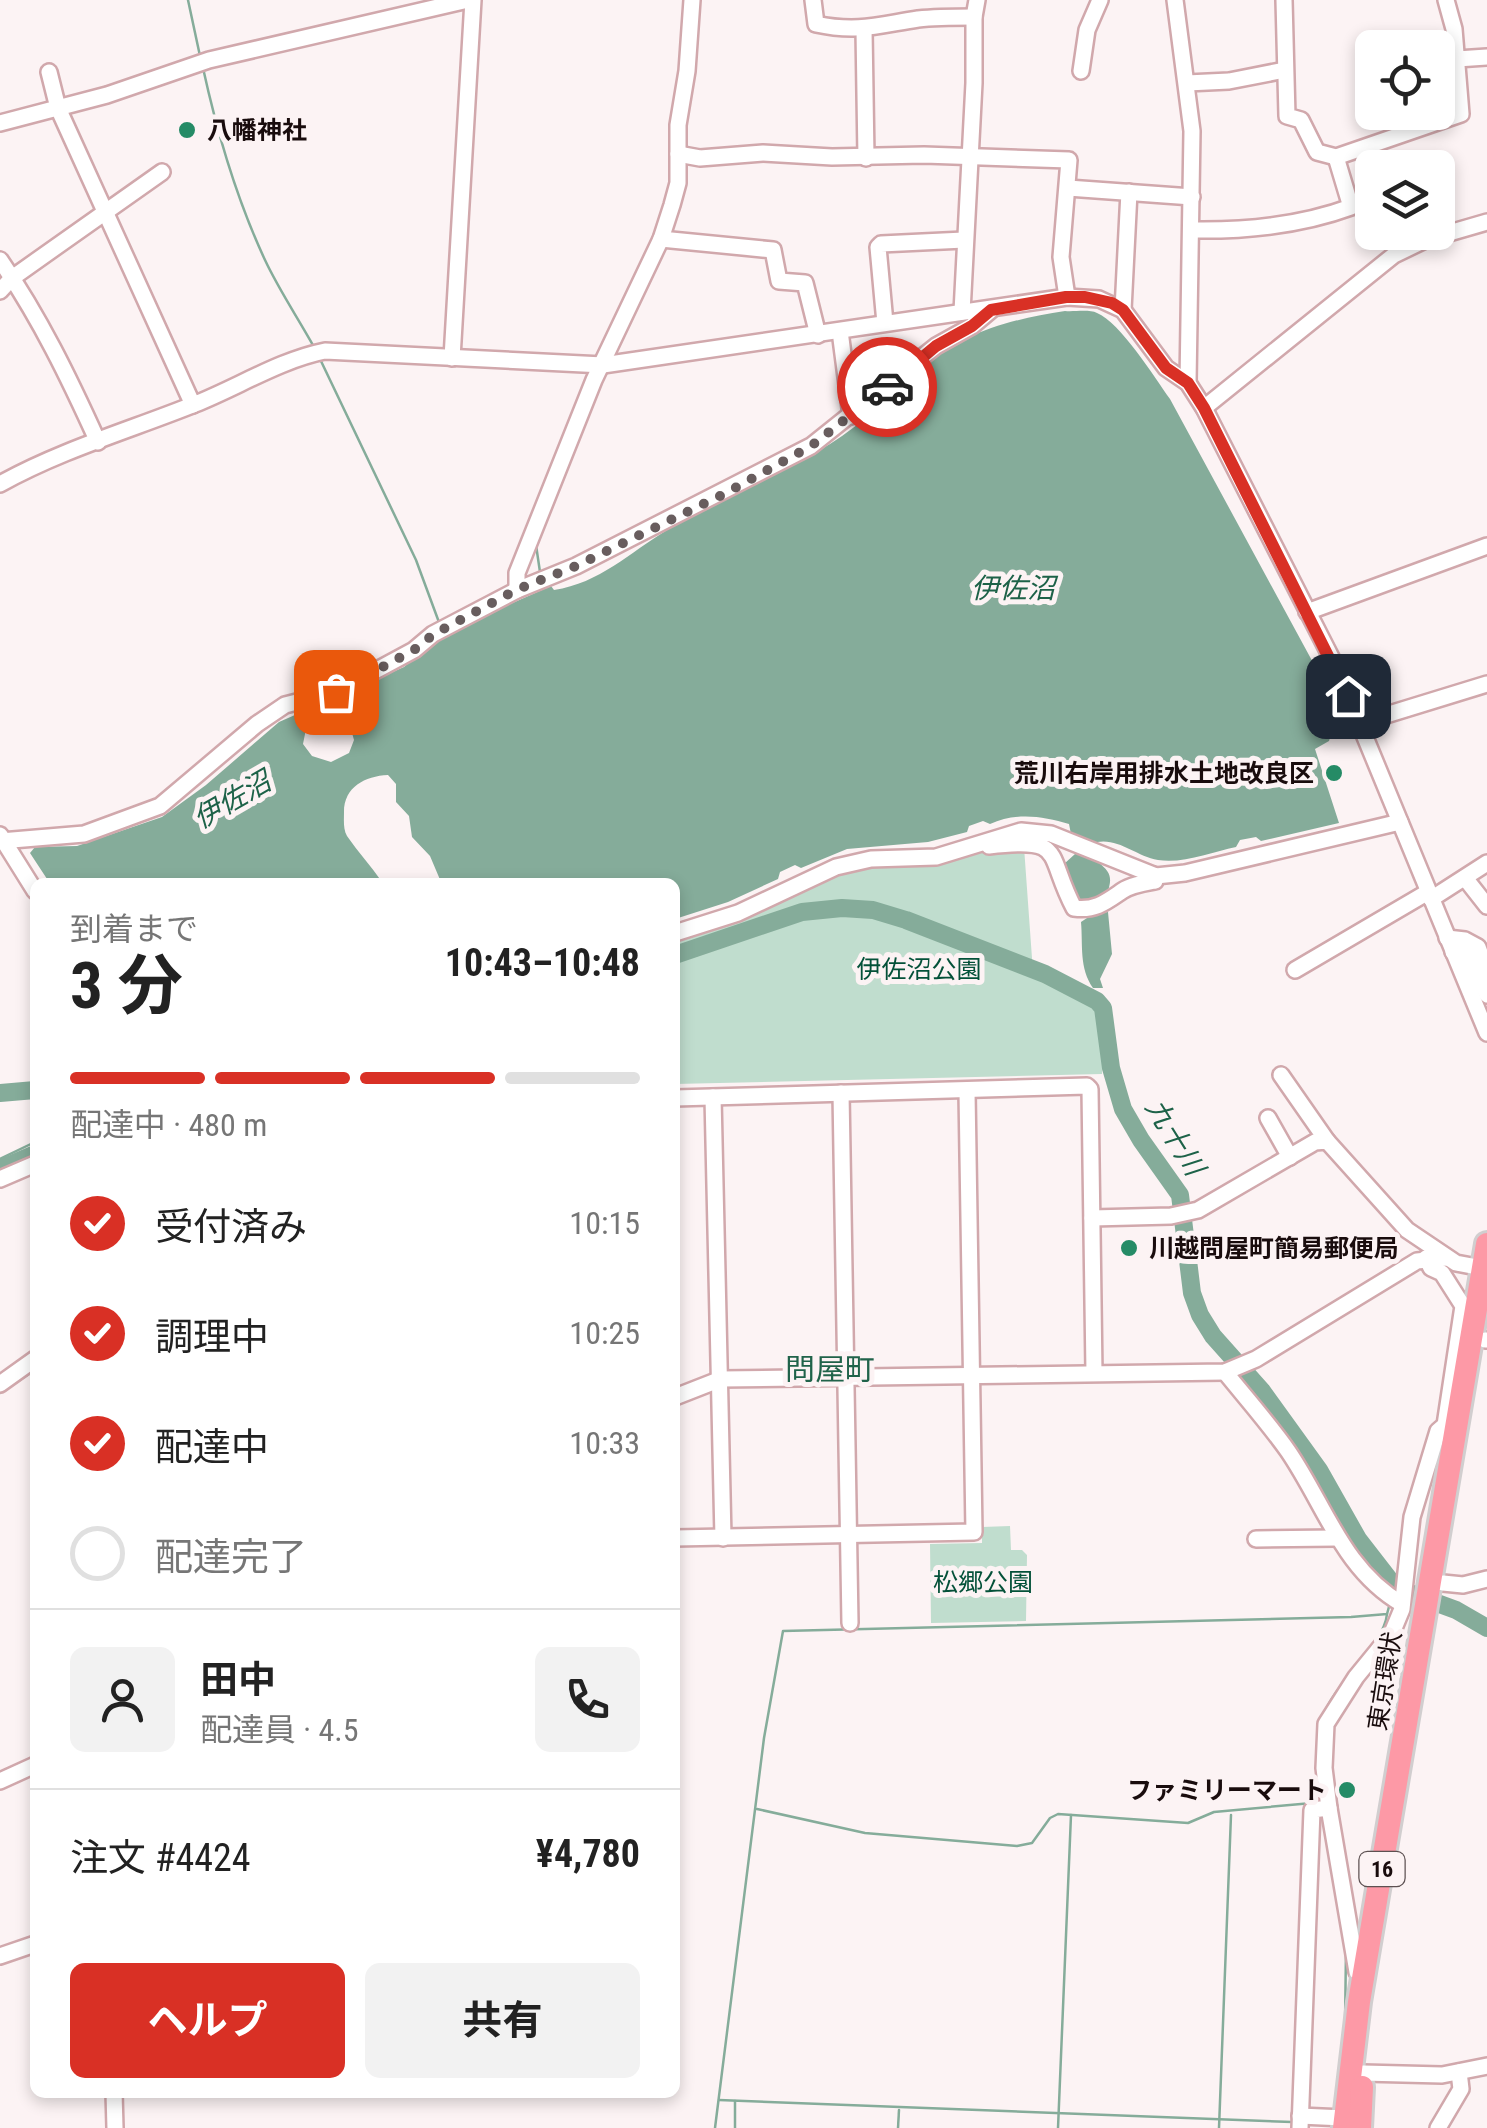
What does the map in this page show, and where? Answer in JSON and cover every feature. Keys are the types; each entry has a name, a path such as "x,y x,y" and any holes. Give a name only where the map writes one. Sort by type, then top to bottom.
{"highway":[{"name":"東京環状","path":"1349,2125 1359,2002 1417,1610 1434,1558 1451,1422 1487,1244"},
{"name":"東京環状","path":"1349,2125 1363,2073 1417,1610 1443,1583 1486,1335"}],"street":[{"path":"0,124 107,95 209,60 470,0 452,358"},
{"path":"516,590 517,572 594,380 661,239 678,184 678,125 692,0"},
{"path":"813,0 816,24 864,30 976,8 962,312"},
{"path":"1081,71 1087,30 1100,0"},
{"path":"1176,0 1192,130 1188,383"},
{"path":"1284,0 1288,116 1301,120 1317,152 1336,157 1462,114 1454,29 1446,0"},
{"path":"864,30 866,158"},
{"path":"1457,59 1487,57"},
{"path":"1186,83 1229,82 1285,70"},
{"path":"49,72 58,108 193,406"},
{"path":"678,154 700,158 763,153 1069,160 1061,257 1066,297"},
{"path":"1191,230 1228,231 1272,225 1352,207 1336,157"},
{"path":"0,290 162,172"},
{"path":"1068,188 1192,197"},
{"path":"1123,310 1129,192"},
{"path":"1204,408 1394,255 1425,240 1487,222"},
{"path":"661,239 772,250 779,281 805,284 818,334"},
{"path":"885,323 878,247 964,240"},
{"path":"0,260 48,334 98,442"},
{"path":"0,484 28,469 325,351 603,365 1066,297 1099,299 1123,310 1166,368 1188,383 1204,408 1360,723 1487,1033"},
{"path":"30,883 1,839 84,834 160,806 285,705 336,692 516,590 576,566 726,493 811,446 936,346 991,310"},
{"path":"840,331 851,416"},
{"path":"1306,612 1487,543"},
{"path":"1360,723 1487,684"},
{"path":"680,931 738,913 836,867 871,860 936,857 1021,831 1051,834 1156,876 1185,873 1400,822"},
{"path":"956,850 1002,845 1046,847 1054,854 1074,908 1104,905 1122,891 1154,881 1156,876"},
{"path":"1295,970 1487,864"},
{"path":"1465,878 1487,906"},
{"path":"1450,945 1466,940 1478,947 1487,972"},
{"path":"1450,945 1468,953 1487,995"},
{"path":"1281,1075 1327,1142 1408,1230 1446,1258"},
{"path":"680,1098 1087,1086 1094,1373"},
{"path":"680,1538 974,1532 967,1092"},
{"path":"841,1093 850,1622"},
{"path":"713,1097 724,1538"},
{"path":"1268,1118 1290,1156"},
{"path":"1092,1218 1172,1216 1198,1210 1316,1142 1327,1142"},
{"path":"0,1179 30,1166"},
{"path":"680,1395 721,1379 1225,1372 1254,1360 1398,1271 1426,1258 1446,1258 1485,1269"},
{"path":"1417,1610 1404,1577 1412,1517 1438,1431 1451,1422 1463,1306 1442,1273 1432,1268 1426,1258"},
{"path":"0,1384 30,1362"},
{"path":"1225,1372 1288,1451 1336,1538 1366,1578 1381,1592 1417,1610"},
{"path":"1256,1539 1336,1538"},
{"path":"1407,1555 1434,1558"},
{"path":"1443,1583 1487,1579"},
{"path":"1359,2002 1355,1946 1324,1768 1326,1724 1356,1678 1392,1633 1417,1610"},
{"path":"0,1781 30,1767"},
{"path":"1329,1808 1312,1810 1300,2122 1349,2125"},
{"path":"1346,1896 1377,1899"},
{"path":"0,1956 30,1946"},
{"path":"1363,2073 1460,2076 1487,2066"},
{"path":"1438,2128 1461,2088 1460,2076"},
{"path":"114,2098 115,2128"}],"green space":[{"name":"伊佐沼公園","path":"1024,847 1033,972 1073,991 1098,1011 1104,1020 1102,1074 680,1084 680,936 848,868"},
{"name":"松郷公園","path":"1010,1526 1011,1550 1022,1550 1027,1555 1026,1621 931,1623 930,1544 982,1543 982,1527"}],"water":[{"name":"伊佐沼","path":"1065,311 1097,313 1116,327 1170,399 1335,703 1329,741 1315,749 1339,823 1261,841 1256,837 1240,840 1236,847 1177,860 1158,860 1113,843 1097,842 1098,862 1109,874 1109,886 1106,897 1083,905 1077,901 1064,864 1075,854 1069,824 1030,816 990,824 983,821 969,826 967,832 928,842 847,849 801,868 795,865 780,872 778,879 728,902 680,917 680,878 439,878 430,856 412,837 409,816 396,802 396,784 388,775 357,784 348,796 344,812 347,836 379,878 46,878 30,853 35,847 77,846 162,817 279,722 404,667 427,647 469,622 551,586 554,590 571,586 600,574 667,530 830,444 934,357 969,337 1006,323","holes":["325,719 340,721 353,734 349,753 331,762 312,756 303,744 306,729"]},
{"path":"1108,912 1112,954 1100,979 1103,988 1093,988 1084,964 1081,922 1093,914"}],"waterway":[{"path":"188,0 200,56"},
{"path":"203,68 245,214 270,271 314,347"},
{"path":"613,358 628,325"},
{"path":"320,359 416,560 440,625"},
{"path":"536,545 540,572"},
{"name":"九十川","path":"680,953 802,912 873,910 1045,974 1097,1001 1103,1008 1111,1068 1123,1109 1180,1195 1192,1293 1213,1336 1262,1391 1319,1470 1358,1539 1396,1588 1456,1610 1487,1628"},
{"name":"九十川","path":"0,1093 30,1090"},
{"path":"0,1159 30,1144"},
{"path":"0,1169 30,1156"},
{"path":"0,1393 30,1373"},
{"path":"715,2128 764,1738 783,1631 1351,1617 1387,1614 1390,1603"},
{"path":"1322,1719 1336,1692 1377,1639 1387,1614"},
{"path":"757,1809 865,1833 1017,1846 1032,1843 1050,1818 1058,1814 1188,1823 1214,1812 1312,1803"},
{"path":"1058,2128 1071,1815"},
{"path":"1219,2128 1231,1815"},
{"path":"1334,2111 1345,2024 1346,1950"},
{"path":"719,2100 1292,2122"},
{"path":"735,2101 735,2128"},
{"path":"898,2128 899,2110"}],"way so far":[{"path":"336,692 516,590 576,566 726,493 811,446 887,387"}],"place":[{"name":"八幡神社","path":"187,130"},
{"name":"荒川右岸用排水土地改良区","path":"1334,773"},
{"name":"川越問屋町簡易郵便局","path":"1129,1248"},
{"name":"ファミリーマート","path":"1347,1790"}],"district":[{"name":"問屋町","path":"830,1369"}],"route":[{"path":"887,387 936,346 991,310 1066,297 1099,299 1123,310 1166,368 1188,383 1204,408 1348,696"}]}
